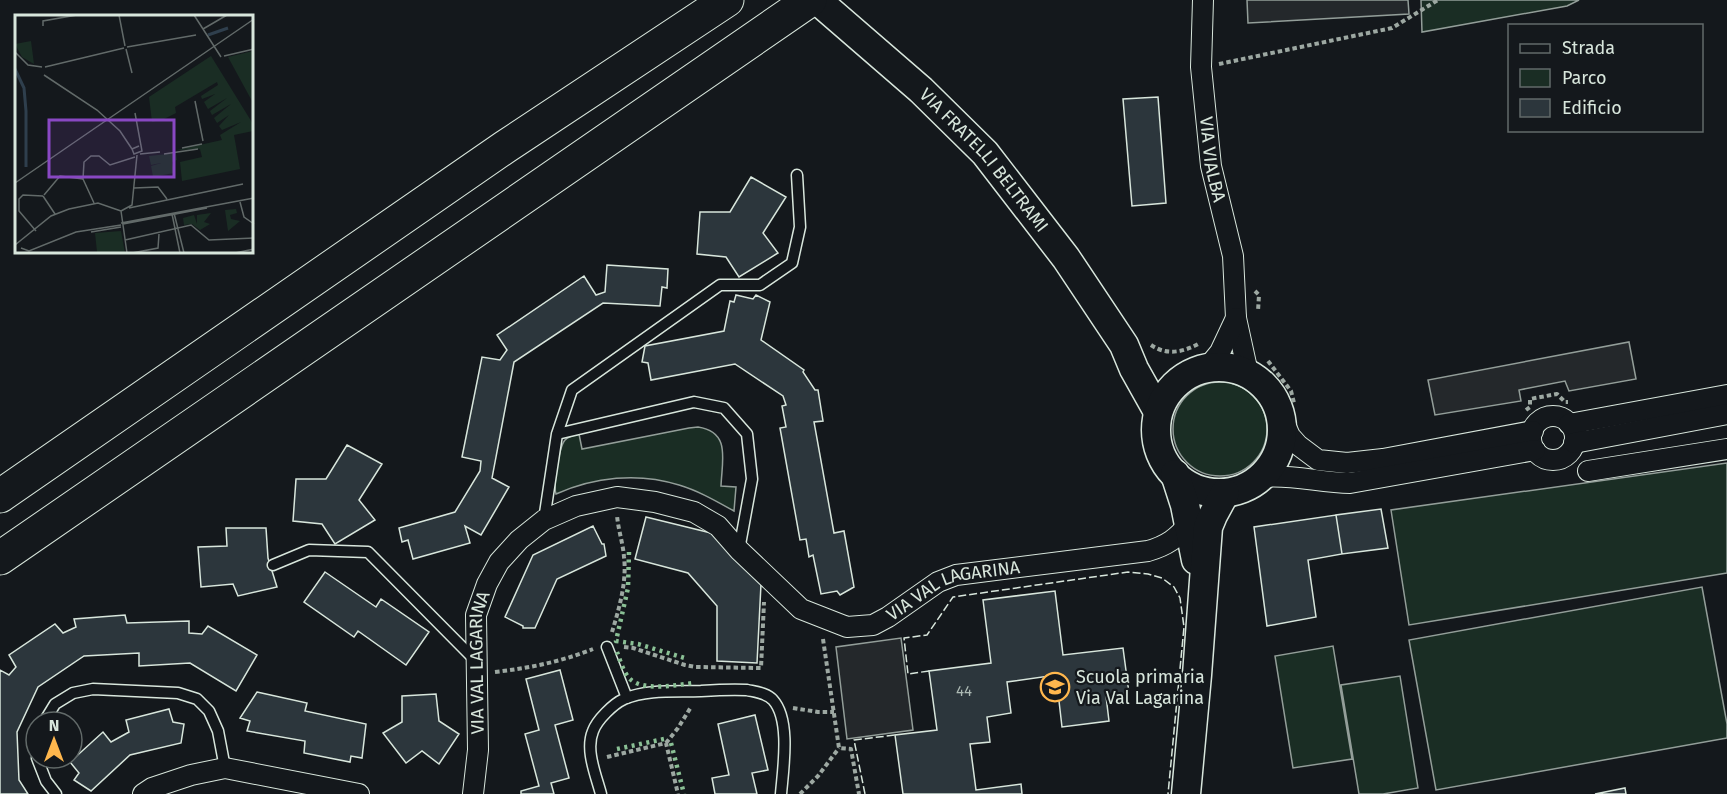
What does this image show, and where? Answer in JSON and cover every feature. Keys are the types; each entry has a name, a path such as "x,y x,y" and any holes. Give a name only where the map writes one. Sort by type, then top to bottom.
{"highway":[{"path":"0,496 505,147 728,0"},
{"path":"0,558 810,0"}],"street":[{"name":"VIA FRATELLI BELTRAMI","path":"817,0 921,90 985,153 1155,370 1167,374 1197,372"},
{"name":"VIA VIALBA","path":"1203,0 1201,67 1211,166 1233,256 1236,318 1240,342 1257,365"},
{"name":"VIA VIALBA","path":"1197,372 1220,352 1236,318"},
{"name":"VIA FRATELLI BELTRAMI","path":"1135,344 1134,369 1157,411"},
{"path":"1289,416 1276,460 1263,477 1245,488 1225,494 1204,492 1185,483 1169,469 1159,450 1156,431 1157,411 1170,390 1197,372 1257,365 1264,385 1289,416 1290,436 1318,460 1347,463 1534,440"},
{"path":"1572,434 1727,395"},
{"path":"1572,434 1727,414"},
{"path":"1553,416 1560,417 1572,434 1569,452 1558,459 1544,458 1534,440 1539,422 1553,416"},
{"path":"1263,477 1280,475 1332,483 1350,483 1390,477 1534,440"},
{"path":"1588,471 1727,449"},
{"path":"1175,474 1185,505 1203,588"},
{"path":"1186,794 1209,522 1225,494"},
{"name":"VIA VAL LAGARINA","path":"472,794 478,750 476,615 487,584 499,562 519,540 544,520 576,506 616,497 655,501 694,512 718,526 739,550 801,609 848,627 873,625 888,618 938,582 956,575 1158,549 1179,536 1189,523"},
{"path":"143,794 152,788 191,775 225,768 359,794"}],"lane":[{"path":"544,520 557,434 572,390 720,285 760,285 792,263 800,227 797,175"},
{"path":"557,434 694,402 724,408 747,434 752,479 739,550"},
{"path":"273,565 309,550 368,552 476,668"},
{"path":"607,647 627,698"},
{"path":"51,710 55,704 73,693 93,689 178,693 197,699 209,711 218,731 225,768"},
{"path":"601,794 592,760 590,741 596,725 614,706 627,698 647,693 748,691 766,695 778,708 783,726 784,743 781,794"},
{"path":"42,770 46,781 56,794"}],"path":[{"path":"1201,67 1392,28 1438,0"},
{"path":"1253,290 1259,295 1258,315"},
{"path":"1135,344 1168,352 1182,351 1206,339"},
{"path":"1257,365 1291,391 1289,416"},
{"path":"1530,399 1557,394"},
{"path":"607,647 618,607 624,571 624,557 616,515 616,497"},
{"path":"476,668 530,669 593,649 607,647 633,648 696,667 760,668 765,587 768,578"},
{"path":"800,794 818,776 839,748 824,642 824,629 829,620"},
{"path":"592,760 666,743 702,691"},
{"path":"786,706 818,712 834,712"},
{"path":"666,743 678,794"},
{"path":"839,748 851,749 859,794"}],"green space":[{"path":"1421,0 1579,0 1567,6 1422,32"},
{"path":"1220,382 1238,385 1254,395 1264,411 1267,429 1264,447 1254,463 1238,473 1220,476 1202,473 1186,463 1176,447 1173,429 1176,411 1186,395 1202,385"},
{"path":"698,427 709,430 720,441 723,457 721,486 736,487 734,511 686,487 648,479 601,480 556,494 555,483 559,458 563,444 569,437 579,434 582,449"},
{"path":"1727,463 1727,573 1409,625 1391,510"},
{"path":"1702,587 1727,724 1727,738 1436,790 1409,640"},
{"path":"1333,646 1352,759 1293,768 1275,656"},
{"path":"1400,676 1418,788 1383,794 1359,794 1341,685"}],"shaded area":[{"path":"1247,0 1408,0 1409,14 1248,23"},
{"path":"1629,342 1636,379 1569,391 1565,381 1519,390 1521,401 1435,415 1428,380"},
{"path":"901,638 913,730 847,739 836,647"}],"building":[{"path":"1158,97 1166,203 1132,206 1123,99"},
{"path":"751,177 786,197 763,233 778,253 739,277 726,257 697,254 700,212 730,212"},
{"path":"607,265 668,269 667,288 662,287 660,306 603,303 514,362 492,478 509,487 481,535 465,526 470,543 413,559 408,540 402,542 399,528 455,512 480,471 481,461 462,457 482,357 500,360 507,350 497,335 584,276 596,295 605,292"},
{"path":"736,295 753,299 756,295 770,302 761,340 804,370 803,372 815,390 818,390 823,421 814,422 834,533 844,531 854,587 840,595 837,591 821,594 813,555 809,557 806,539 800,540 780,428 786,427 782,406 786,405 783,396 735,364 651,380 648,363 642,362 645,346 724,331 730,301 734,302"},
{"path":"347,445 382,464 359,500 375,520 335,544 322,524 293,521 296,479 326,479"},
{"path":"1381,509 1388,548 1342,554 1336,515"},
{"path":"1336,515 1342,554 1308,560 1316,617 1267,626 1254,527"},
{"path":"646,517 711,533 761,584 757,663 717,661 717,606 688,573 635,559"},
{"path":"593,526 604,544 606,556 557,579 535,628 523,628 505,617 533,555"},
{"path":"226,528 266,528 268,558 277,587 238,596 233,584 201,587 198,547 227,546"},
{"path":"325,572 376,607 381,599 429,632 406,665 358,631 354,637 304,602"},
{"path":"1055,591 1063,655 1123,648 1129,693 1106,696 1109,721 1062,727 1056,675 1007,682 1011,713 987,717 990,742 970,744 976,790 1021,784 1022,794 903,794 895,735 937,730 929,671 991,663 983,600"},
{"path":"125,615 127,623 189,621 189,633 202,634 208,626 257,655 236,691 190,663 139,666 139,653 84,656 38,687 27,710 24,710 24,717 17,732 19,780 28,794 0,794 0,670 9,675 16,667 9,655 55,624 63,633 76,627 74,619"},
{"path":"560,670 573,720 555,725 569,778 551,783 554,794 521,794 521,791 539,786 525,734 539,730 526,679"},
{"path":"257,692 307,703 305,711 366,724 362,758 351,756 350,762 304,753 305,741 247,731 250,721 240,718"},
{"path":"436,694 439,721 459,734 439,764 422,751 406,763 383,733 402,722 402,696"},
{"path":"169,709 173,722 184,724 181,743 130,755 91,791 74,780 79,773 77,770 84,770 84,749 103,732 111,742 129,732 126,720"},
{"path":"755,715 768,770 752,773 757,794 715,794 712,778 729,775 718,724"},
{"path":"1625,788 1626,794 1595,794"}],"hedge":[{"path":"629,552 628,588 616,641 638,644 688,659"},
{"path":"617,652 629,678 642,685 693,683"},
{"path":"617,749 664,739"},
{"path":"671,743 684,794"}],"fence":[{"path":"929,671 908,674 904,638 927,635 953,597 1128,572 1162,578 1174,587 1180,598 1184,627 1168,794"},
{"path":"865,794 854,740 895,735"}],"place":[{"name":"Scuola primaria Via Val Lagarina","path":"1055,687"}]}
